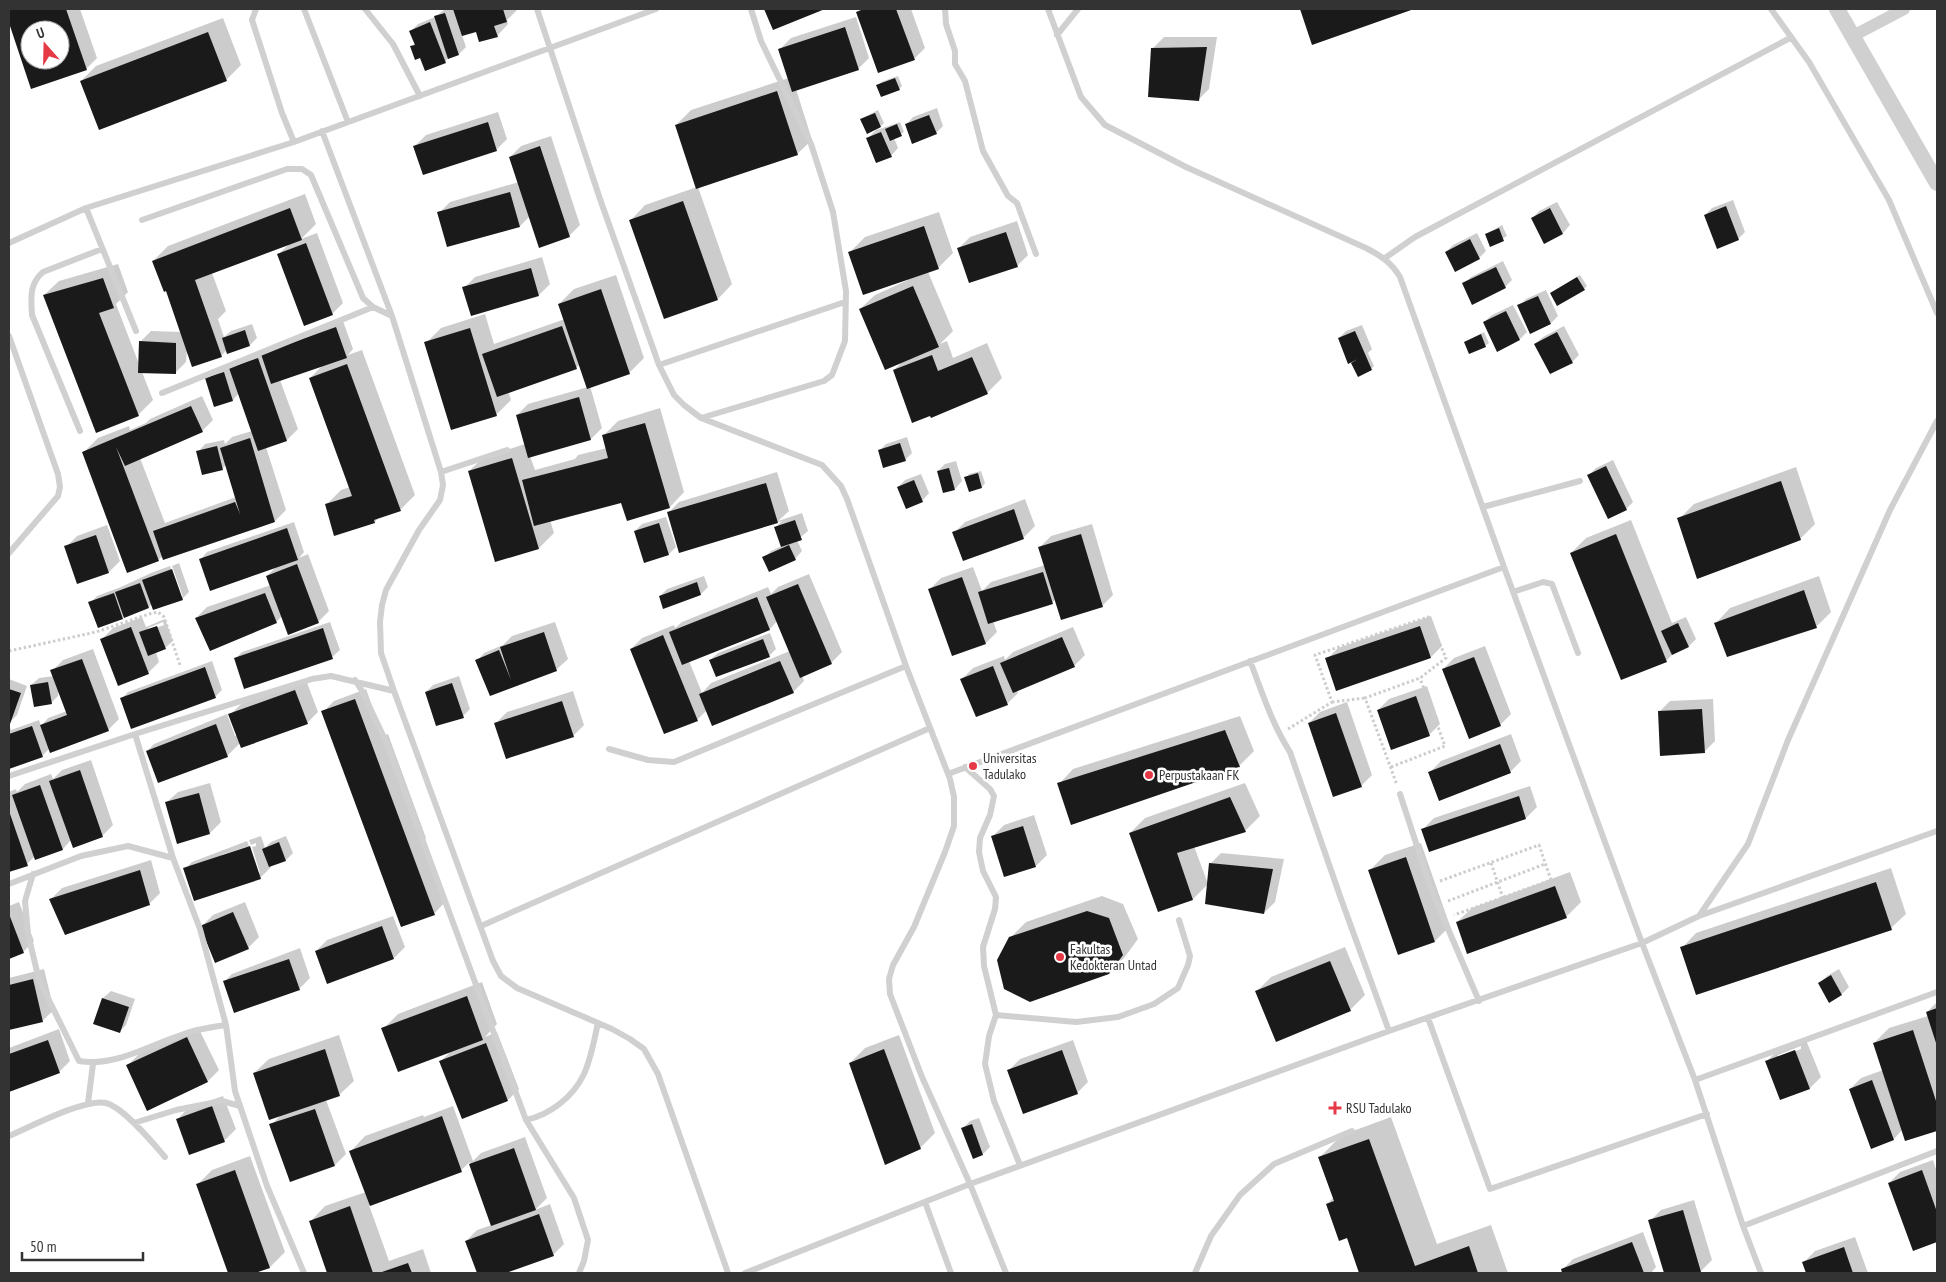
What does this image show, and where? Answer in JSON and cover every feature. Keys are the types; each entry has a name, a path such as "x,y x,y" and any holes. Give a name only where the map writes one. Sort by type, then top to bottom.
{"street":[{"path":"1837,9 1937,183"},
{"path":"1853,36 1904,9"}],"lane":[{"path":"256,9 252,20 282,113 294,142"},
{"path":"304,9 348,122"},
{"path":"365,9 392,44 420,96"},
{"path":"537,9 549,49 659,365 674,395 701,418 822,466 842,486 847,499 906,666 948,774 954,797 954,826 914,927 893,965 888,979 890,994 922,1077 970,1184 1006,1273"},
{"path":"9,243 86,208 294,142 656,9"},
{"path":"701,418 824,381 832,375 845,341 846,291 833,212 811,144 761,42 751,9"},
{"path":"945,9 946,24 955,51 955,64 964,81 983,151 1008,196 1017,203 1036,254"},
{"path":"1048,9 1056,35 1081,97 1105,124 1186,167 1245,192 1385,258 1393,266 1400,278 1642,943 1695,1080 1743,1226 1761,1273"},
{"path":"1056,35 1078,9"},
{"path":"1771,9 1809,62 1889,200 1937,313"},
{"path":"1385,258 1415,237 1790,38"},
{"path":"322,131 392,316 441,472 443,485 440,500 419,530 386,590 382,605 380,622 382,653 394,690 493,961 501,976 517,988 598,1023 630,1039 644,1049 651,1061 728,1273"},
{"path":"142,220 287,169 302,169 311,175 363,298 373,307 392,316"},
{"path":"86,208 136,331"},
{"path":"80,431 32,315 30,295 36,278 43,272 102,249"},
{"path":"659,365 845,302"},
{"path":"162,393 373,307"},
{"path":"9,336 58,474 60,487 58,496 9,553"},
{"path":"1700,916 1748,844 1788,740 1890,510 1937,422"},
{"path":"441,472 507,450"},
{"path":"1483,507 1580,481"},
{"path":"948,774 1504,567"},
{"path":"1513,592 1543,582 1552,584 1578,653"},
{"path":"1250,661 1267,709 1290,752 1389,1030"},
{"path":"609,749 648,760 674,762 906,666"},
{"path":"9,776 135,734 312,679 331,676 394,690"},
{"path":"355,680 387,744 526,1120 574,1198 588,1240 584,1261 579,1273"},
{"path":"481,926 930,728"},
{"path":"135,734 172,858 200,929 226,1025 235,1092 267,1186 304,1273"},
{"path":"965,767 990,789 994,796 990,816 980,838 979,852 983,871 996,897 995,909 982,947 984,966 996,1015 989,1036 984,1064 994,1101 1020,1165"},
{"path":"1400,794 1430,885 1479,1000"},
{"path":"745,1273 1020,1165 1389,1030 1642,943 1700,916 1937,831"},
{"path":"9,884 81,856 128,846 172,858"},
{"path":"33,874 25,901 28,934 39,980 79,1061 93,1064 126,1056 184,1034 226,1025"},
{"path":"996,1015 1076,1022 1118,1017 1154,1004 1178,988 1188,965 1190,956 1179,920"},
{"path":"1695,1080 1937,992"},
{"path":"1428,1018 1490,1189 1707,1114"},
{"path":"526,1120 539,1117 564,1101 583,1076 598,1023"},
{"path":"88,1103 93,1064"},
{"path":"134,1123 176,1110 222,1101 240,1106"},
{"path":"9,1136 88,1103 108,1103 134,1123 165,1157"},
{"path":"1195,1273 1211,1236 1240,1195 1274,1164 1352,1131"},
{"path":"1743,1226 1937,1151"},
{"path":"925,1202 951,1273"}],"path":[{"path":"9,651 96,632 158,612 164,617 180,665"},
{"path":"1279,734 1332,702 1365,698 1420,678 1446,658 1428,618 1315,655 1332,702"},
{"path":"1391,766 1445,746 1420,678"},
{"path":"1365,698 1400,794"},
{"path":"1430,885 1539,845 1551,880 1444,918"},
{"path":"1491,863 1503,898"},
{"path":"1438,905 1545,864"}],"building":[{"path":"9,9 66,9 70,20 20,20 20,56 9,23"},
{"path":"453,9 503,9 507,22 494,26 498,37 479,42 476,32 462,36"},
{"path":"764,9 825,9 773,30"},
{"path":"864,9 896,9 915,60 878,73 856,12"},
{"path":"1300,9 1414,9 1312,45"},
{"path":"445,13 459,55 448,59 434,16"},
{"path":"70,21 87,70 31,89 25,70 70,70"},
{"path":"430,22 446,63 425,71 420,58 415,60 410,46 415,45 409,31"},
{"path":"845,27 859,70 792,92 778,49"},
{"path":"208,32 227,81 99,130 80,81"},
{"path":"1207,47 1199,101 1148,97 1151,48"},
{"path":"895,78 900,90 881,97 876,85"},
{"path":"777,91 798,155 696,189 675,125"},
{"path":"875,113 881,127 867,134 860,119"},
{"path":"929,115 937,134 912,144 905,124"},
{"path":"488,122 497,151 423,175 413,146"},
{"path":"897,124 902,136 890,141 885,129"},
{"path":"881,132 892,157 876,163 866,138"},
{"path":"540,146 570,237 539,248 509,157"},
{"path":"510,192 520,227 447,247 437,212"},
{"path":"683,201 718,300 664,319 629,220"},
{"path":"1726,206 1739,240 1717,249 1704,215"},
{"path":"290,208 302,240 195,280 222,357 192,367 166,291 164,292 152,261"},
{"path":"1550,208 1563,234 1544,244 1531,218"},
{"path":"924,226 939,269 863,295 848,252"},
{"path":"1499,228 1504,241 1490,247 1485,234"},
{"path":"1006,232 1018,267 969,283 957,248"},
{"path":"1470,239 1480,259 1455,272 1445,252"},
{"path":"306,243 333,315 304,326 277,254"},
{"path":"1496,267 1506,288 1472,305 1462,283"},
{"path":"531,268 539,296 471,316 462,287"},
{"path":"1577,277 1585,290 1557,306 1550,293"},
{"path":"103,278 114,308 99,313 139,416 96,433 43,295"},
{"path":"913,286 939,347 885,370 859,309"},
{"path":"601,289 630,374 587,389 558,304"},
{"path":"1538,296 1551,324 1530,334 1517,305"},
{"path":"1506,311 1520,340 1497,352 1483,322"},
{"path":"562,326 577,369 497,397 482,354"},
{"path":"336,327 347,358 271,384 261,354"},
{"path":"470,328 497,416 451,430 424,342"},
{"path":"245,330 250,346 227,354 222,338"},
{"path":"1355,331 1372,370 1358,377 1351,363 1358,359 1348,364 1338,338"},
{"path":"1557,332 1573,363 1550,374 1534,344"},
{"path":"1481,334 1486,347 1469,354 1464,342"},
{"path":"139,341 176,343 176,374 138,373"},
{"path":"932,355 938,371 972,357 988,394 931,418 930,416 912,423 893,370"},
{"path":"258,358 287,441 258,451 229,368"},
{"path":"347,364 401,511 374,520 375,523 334,536 325,504 352,496 309,378"},
{"path":"224,372 233,401 214,407 205,378"},
{"path":"579,397 591,440 528,458 516,415"},
{"path":"191,406 203,432 125,466 116,447 159,561 127,573 82,452"},
{"path":"645,423 670,508 627,521 621,503 534,526 522,480 608,458 602,435"},
{"path":"250,438 275,522 163,560 153,531 235,502 240,514 220,448"},
{"path":"900,443 906,461 883,468 878,450"},
{"path":"217,446 223,470 202,475 196,451"},
{"path":"512,458 539,549 495,562 468,471"},
{"path":"1606,466 1627,510 1608,519 1587,475"},
{"path":"949,468 955,490 943,493 937,471"},
{"path":"978,473 982,488 969,492 964,477"},
{"path":"914,480 923,502 906,509 897,487"},
{"path":"1781,481 1801,540 1697,579 1677,518"},
{"path":"766,483 778,523 679,553 667,512"},
{"path":"1014,509 1024,539 963,561 952,532"},
{"path":"795,520 802,540 781,547 774,527"},
{"path":"659,523 669,555 644,563 634,531"},
{"path":"287,528 298,560 210,591 199,559"},
{"path":"1081,534 1103,607 1061,620 1038,547"},
{"path":"1616,534 1667,662 1621,680 1570,553"},
{"path":"96,535 109,573 77,584 64,546"},
{"path":"789,545 796,560 769,572 762,557"},
{"path":"297,564 319,623 288,635 266,576"},
{"path":"172,569 183,600 153,610 142,580"},
{"path":"1043,572 1053,604 988,624 978,592"},
{"path":"962,577 986,644 952,656 928,589"},
{"path":"697,582 701,595 663,609 659,596"},
{"path":"140,583 149,608 124,618 115,592"},
{"path":"798,584 832,664 800,678 766,597"},
{"path":"1804,590 1817,628 1727,657 1714,623"},
{"path":"114,593 123,619 98,628 88,602"},
{"path":"265,593 277,623 210,651 195,618"},
{"path":"757,597 770,630 682,665 669,632"},
{"path":"1678,623 1689,647 1672,655 1661,631"},
{"path":"157,626 166,649 148,656 139,632"},
{"path":"1420,626 1431,658 1336,691 1325,658"},
{"path":"131,627 149,674 118,686 100,639"},
{"path":"323,628 333,659 244,689 234,658"},
{"path":"544,632 557,671 490,696 475,660 499,650 511,680 500,647"},
{"path":"663,635 698,721 664,734 630,649"},
{"path":"1062,637 1075,667 1013,693 1000,663"},
{"path":"763,639 770,657 716,677 709,660"},
{"path":"1474,657 1501,726 1469,739 1442,669"},
{"path":"82,659 109,731 50,753 40,725 67,715 50,670"},
{"path":"780,661 794,693 712,726 699,694"},
{"path":"993,666 1008,705 976,717 960,679"},
{"path":"205,667 216,698 131,729 120,698"},
{"path":"48,682 52,704 34,707 30,685"},
{"path":"452,683 464,718 436,726 425,692"},
{"path":"9,689 21,693 10,724 9,723"},
{"path":"295,690 308,724 241,748 228,714"},
{"path":"1416,696 1430,736 1391,750 1377,710"},
{"path":"355,699 435,915 401,927 321,711"},
{"path":"562,701 574,737 506,759 494,723"},
{"path":"1702,709 1705,753 1660,756 1658,711"},
{"path":"1336,713 1362,787 1333,797 1308,723"},
{"path":"216,724 228,757 158,783 146,751"},
{"path":"32,726 43,757 9,769 9,734"},
{"name":"Perpustakaan FK","path":"1225,730 1240,767 1071,825 1057,783"},
{"path":"1500,744 1511,773 1439,801 1428,772"},
{"path":"80,770 103,837 73,848 49,781"},
{"path":"40,785 63,850 35,860 12,795"},
{"path":"199,793 210,834 177,844 165,802"},
{"path":"1519,796 1526,819 1429,852 1421,829"},
{"path":"1230,797 1246,832 1177,853 1193,900 1158,912 1129,833"},
{"path":"9,811 28,866 9,872"},
{"path":"1023,826 1036,867 1004,877 991,836"},
{"path":"279,842 286,861 269,867 262,849"},
{"path":"250,846 261,879 194,901 183,868"},
{"path":"1406,857 1435,942 1398,955 1368,870"},
{"path":"1209,863 1273,869 1264,914 1205,904"},
{"path":"140,870 150,905 65,935 49,899"},
{"path":"1876,882 1892,930 1696,995 1680,947"},
{"path":"1555,886 1567,918 1467,954 1456,922"},
{"name":"Fakultas Kedokteran Untad","path":"1087,911 1109,918 1123,955 1109,974 1030,1002 1004,989 997,960 1009,937"},
{"path":"233,912 249,949 215,963 200,926"},
{"path":"9,914 24,953 9,959"},
{"path":"382,926 394,959 327,984 315,951"},
{"path":"289,959 300,990 234,1013 223,981"},
{"path":"1330,961 1351,1011 1276,1042 1255,991"},
{"path":"1831,975 1842,995 1829,1003 1818,983"},
{"path":"33,979 43,1022 9,1030 9,985"},
{"path":"467,996 483,1040 398,1072 381,1028"},
{"path":"102,998 129,1007 120,1033 93,1024"},
{"path":"1937,1008 1937,1046 1926,1012"},
{"path":"1913,1030 1937,1104 1937,1131 1905,1141 1873,1043"},
{"path":"187,1037 208,1082 147,1111 126,1065"},
{"path":"48,1040 60,1073 9,1092 9,1054"},
{"path":"486,1043 508,1101 462,1119 439,1061"},
{"path":"325,1049 340,1096 269,1120 253,1073"},
{"path":"884,1049 921,1149 885,1165 849,1063"},
{"path":"1062,1050 1078,1094 1023,1114 1007,1070"},
{"path":"1795,1050 1810,1089 1780,1100 1765,1061"},
{"path":"1872,1080 1894,1140 1871,1149 1849,1089"},
{"path":"212,1106 225,1142 189,1155 176,1119"},
{"path":"315,1109 335,1166 290,1182 269,1124"},
{"path":"442,1116 462,1172 370,1206 349,1151"},
{"path":"972,1124 983,1155 973,1159 961,1128"},
{"path":"1369,1139 1415,1266 1469,1246 1478,1273 1359,1273 1347,1238 1339,1241 1326,1204 1334,1201 1318,1157"},
{"path":"514,1148 536,1210 491,1226 469,1164"},
{"path":"235,1170 270,1268 255,1273 228,1273 196,1184"},
{"path":"1922,1170 1937,1212 1937,1242 1913,1251 1888,1183"},
{"path":"350,1206 373,1273 327,1273 309,1221"},
{"path":"1683,1210 1701,1272 1664,1273 1648,1220"},
{"path":"539,1214 554,1256 506,1273 477,1273 465,1241"},
{"path":"1632,1242 1644,1273 1562,1273 1561,1269"},
{"path":"1844,1247 1853,1273 1806,1273 1802,1262"},
{"path":"408,1263 412,1273 379,1273"}],"place":[{"name":"Universitas Tadulako","path":"973,766"},
{"name":"Perpustakaan FK","path":"1149,775"},
{"name":"Fakultas Kedokteran Untad","path":"1060,957"},
{"name":"RSU Tadulako","path":"1335,1108"}]}
